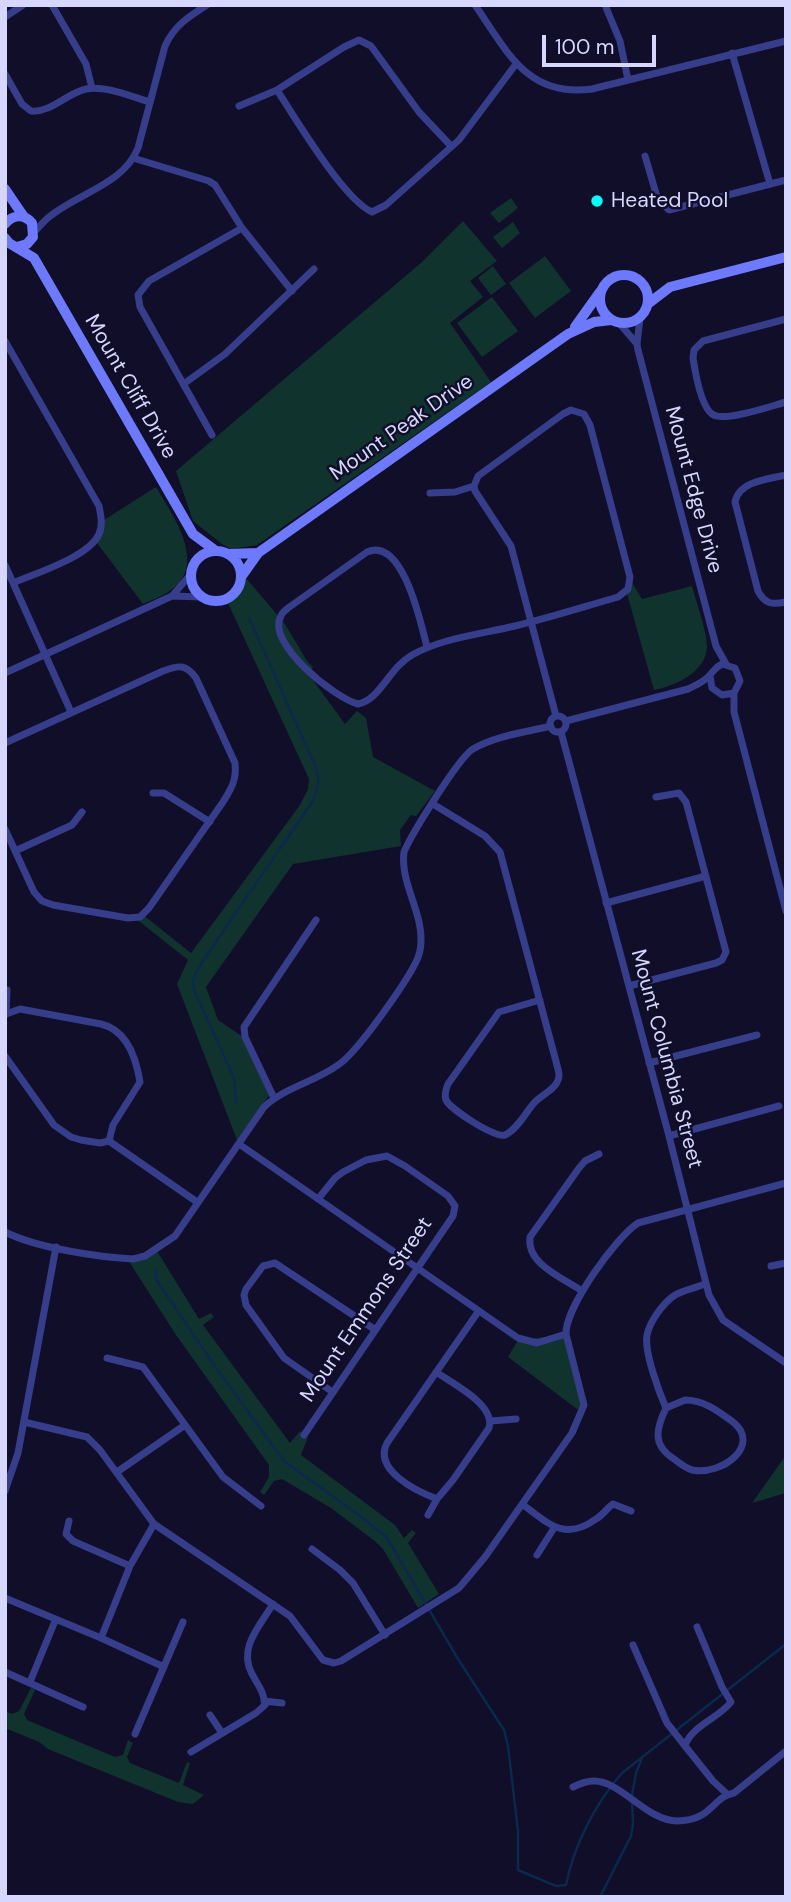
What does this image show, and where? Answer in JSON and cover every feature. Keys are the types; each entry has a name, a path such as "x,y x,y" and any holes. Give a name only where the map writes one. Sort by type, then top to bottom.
{"street":[{"path":"5,17 23,5"},
{"path":"52,5 86,64 92,88"},
{"path":"10,244 27,244 50,216 120,174 133,158 164,46 170,34 182,21 207,5"},
{"path":"475,5 516,64 529,76 547,86 569,91 592,89 786,40"},
{"path":"605,5 620,41 628,80"},
{"path":"239,106 277,90 359,40 371,46 418,112 451,146"},
{"path":"732,53 770,184"},
{"path":"277,90 327,166 363,207 372,212 386,205 451,146 471,125 516,64"},
{"path":"5,74 22,104 31,111 41,110 79,91 92,88 150,102"},
{"path":"645,156 658,200 668,210 786,180"},
{"path":"133,158 209,181 220,190 242,228 292,291"},
{"path":"5,189 26,218"},
{"path":"5,224 13,217 50,216"},
{"name":"Mount Cliff Drive","path":"26,218 34,235 34,258 192,534 195,562"},
{"path":"212,435 140,307 138,295 149,281 242,228"},
{"name":"Mount Cliff Drive","path":"10,244 34,258"},
{"name":"Mount Peak Drive","path":"173,596 225,600 236,591 241,577 258,553 568,334 594,322 631,323 640,318 649,303 670,288 786,257"},
{"path":"185,383 225,354 314,269"},
{"name":"Mount Peak Drive","path":"568,334 609,280 619,275 670,288"},
{"path":"641,281 648,291 649,303"},
{"path":"602,289 601,306 616,322"},
{"name":"Mount Edge Drive","path":"640,318 637,344 716,646 726,664 735,668 740,677 740,684 734,692 734,712 786,911"},
{"path":"786,319 703,341 694,350 693,358 706,407 714,416 720,418 786,402"},
{"name":"Mount Edge Drive","path":"616,322 637,344"},
{"path":"5,341 99,506 102,523 96,539 83,552 13,583"},
{"path":"427,647 409,586 397,566 381,550 367,552 288,608 281,615 279,622 283,637 300,666 358,704 372,698 402,661 427,647 531,622 618,597 628,589 630,577 588,420 577,411 570,410 563,414 478,475 474,486 511,546 531,622 555,716"},
{"path":"786,475 744,488 737,495 735,502 758,592 771,604 786,602"},
{"path":"430,493 455,492 474,486"},
{"name":"Mount Cliff Drive","path":"192,534 216,551"},
{"path":"195,562 204,554 216,551 228,554 258,553"},
{"path":"228,554 237,563 241,577"},
{"name":"Mount Peak Drive","path":"5,673 173,596 191,574 195,562"},
{"path":"5,565 71,712"},
{"path":"191,574 192,586 202,597"},
{"name":"Mount Edge Drive","path":"716,646 710,685 722,695 734,712"},
{"path":"688,689 726,664"},
{"path":"5,743 176,666 184,666 190,669 235,763 234,784 210,822 140,917 46,903 34,892 5,829"},
{"path":"566,721 688,689 714,690"},
{"path":"722,695 734,692"},
{"path":"555,716 562,716 566,721 565,729 561,732 554,731 551,726 551,720 555,716"},
{"path":"5,1232 20,1239 56,1247 127,1258 140,1258 171,1239 264,1107 274,1098 327,1072 353,1052 417,960 420,930 403,859 406,847 457,765 471,750 484,744 551,726"},
{"name":"Mount Columbia Street","path":"561,732 669,1136 705,1284 713,1305 723,1320 786,1363"},
{"path":"153,793 164,793 210,822"},
{"path":"629,986 716,963 725,956 726,948 683,795 677,793 656,797"},
{"path":"433,804 485,836 500,852 540,1000 558,1069 558,1080 511,1131 498,1136 449,1105 445,1093 453,1076 499,1012 540,1000"},
{"path":"15,850 72,825 82,812"},
{"path":"606,903 706,876"},
{"path":"274,1098 245,1037 244,1027 316,920"},
{"path":"7,990 6,1016 20,1009 112,1026 123,1037 135,1059 140,1082 113,1125 109,1141"},
{"path":"649,1063 757,1035"},
{"path":"5,1056 61,1131 89,1142 109,1141 197,1202"},
{"path":"669,1136 779,1106"},
{"path":"239,1144 518,1338 530,1343 566,1334"},
{"path":"582,1292 536,1259 530,1252 529,1244 530,1237 579,1168 585,1161 599,1154"},
{"name":"Mount Emmons Street","path":"304,1434 453,1216 455,1206 448,1196 387,1156 366,1160 335,1178 318,1199"},
{"path":"24,1422 87,1437 117,1472 154,1524 297,1623 323,1660 341,1661 460,1588 572,1433 583,1409 583,1396 566,1334 566,1321 582,1292 619,1240 638,1223 786,1183"},
{"path":"5,1491 15,1464 24,1422 56,1247"},
{"path":"331,1391 280,1353 246,1305 246,1289 263,1266 275,1263 374,1329"},
{"path":"771,1266 786,1263"},
{"path":"666,1408 685,1400 695,1400 713,1408 741,1432 741,1447 737,1455 721,1468 700,1471 689,1469 667,1455 657,1438 657,1430 666,1408 656,1383 647,1334 670,1298 705,1284"},
{"path":"437,1499 416,1489 389,1470 383,1455 387,1443 478,1312"},
{"path":"107,1358 143,1367 223,1477 261,1506"},
{"path":"428,1516 437,1499 489,1428 491,1421 482,1405 436,1372"},
{"path":"491,1421 516,1419"},
{"path":"117,1472 185,1425"},
{"path":"522,1504 554,1528 568,1530 580,1528 613,1504 631,1511"},
{"path":"69,1521 66,1535 73,1541 130,1566"},
{"path":"102,1638 130,1566 154,1524"},
{"path":"537,1555 554,1528"},
{"path":"312,1549 353,1583 385,1635"},
{"path":"5,1598 164,1667"},
{"path":"191,1752 261,1710 263,1692 248,1665 246,1650 273,1604"},
{"path":"30,1682 55,1620"},
{"path":"135,1734 183,1622"},
{"path":"685,1746 688,1738 726,1709 731,1702 697,1627"},
{"path":"633,1645 667,1723 713,1781 727,1794"},
{"path":"5,1672 83,1707"},
{"path":"264,1701 282,1703"},
{"path":"210,1714 222,1733"},
{"path":"573,1787 593,1781 606,1784 660,1818 674,1822 684,1821 699,1818 709,1812 727,1794 734,1793 786,1751"}],"green space":[{"path":"511,198 518,208 499,223 490,213"},
{"path":"463,221 497,261 470,281 483,297 450,323 491,382 257,545 231,549 193,521 176,471 422,262"},
{"path":"513,222 520,233 502,248 493,237"},
{"path":"545,256 571,291 535,318 509,283"},
{"path":"493,266 506,284 491,295 478,278"},
{"path":"492,297 518,331 482,357 457,323"},
{"path":"156,487 184,541 186,569 180,581 168,592 143,604 97,543 104,520"},
{"path":"246,578 285,624 313,667 310,676 345,724 357,711 366,718 373,757 435,791 416,816 411,815 400,830 401,846 293,864 206,987 218,1020 243,1037 270,1094 237,1140 177,984 188,960 135,918 142,914 191,953 300,805 308,789 309,779 228,603 237,595"},
{"path":"631,581 642,599 692,586 705,633 706,655 696,670 671,685 654,690 626,590"},
{"path":"157,1251 199,1319 211,1313 214,1317 203,1325 290,1443 300,1431 308,1437 301,1455 395,1525 404,1538 412,1530 416,1533 408,1543 439,1594 418,1608 383,1549 331,1508 282,1479 274,1481 264,1495 260,1492 269,1477 269,1465 176,1335 128,1260"},
{"path":"563,1335 584,1406 581,1412 508,1357 518,1340"},
{"path":"786,1455 786,1493 752,1503"},
{"path":"31,1688 35,1690 24,1714 27,1720 115,1757 123,1755 128,1740 133,1743 127,1757 130,1763 179,1783 187,1762 190,1763 183,1785 204,1795 193,1804 178,1802 48,1749 39,1742 5,1728 5,1711 12,1714 19,1711"}],"waterway":[{"path":"236,1102 234,1078 194,990 193,980 200,965 312,802 318,782 316,768 249,618"},
{"path":"156,1271 156,1279 284,1461 385,1536 504,1730 518,1831 518,1870 556,1886 566,1885 574,1855 587,1826 622,1773 786,1644"},
{"path":"632,1795 642,1758"},
{"path":"600,1897 631,1836 632,1802"}],"place":[{"name":"Heated Pool","path":"597,201"}]}
